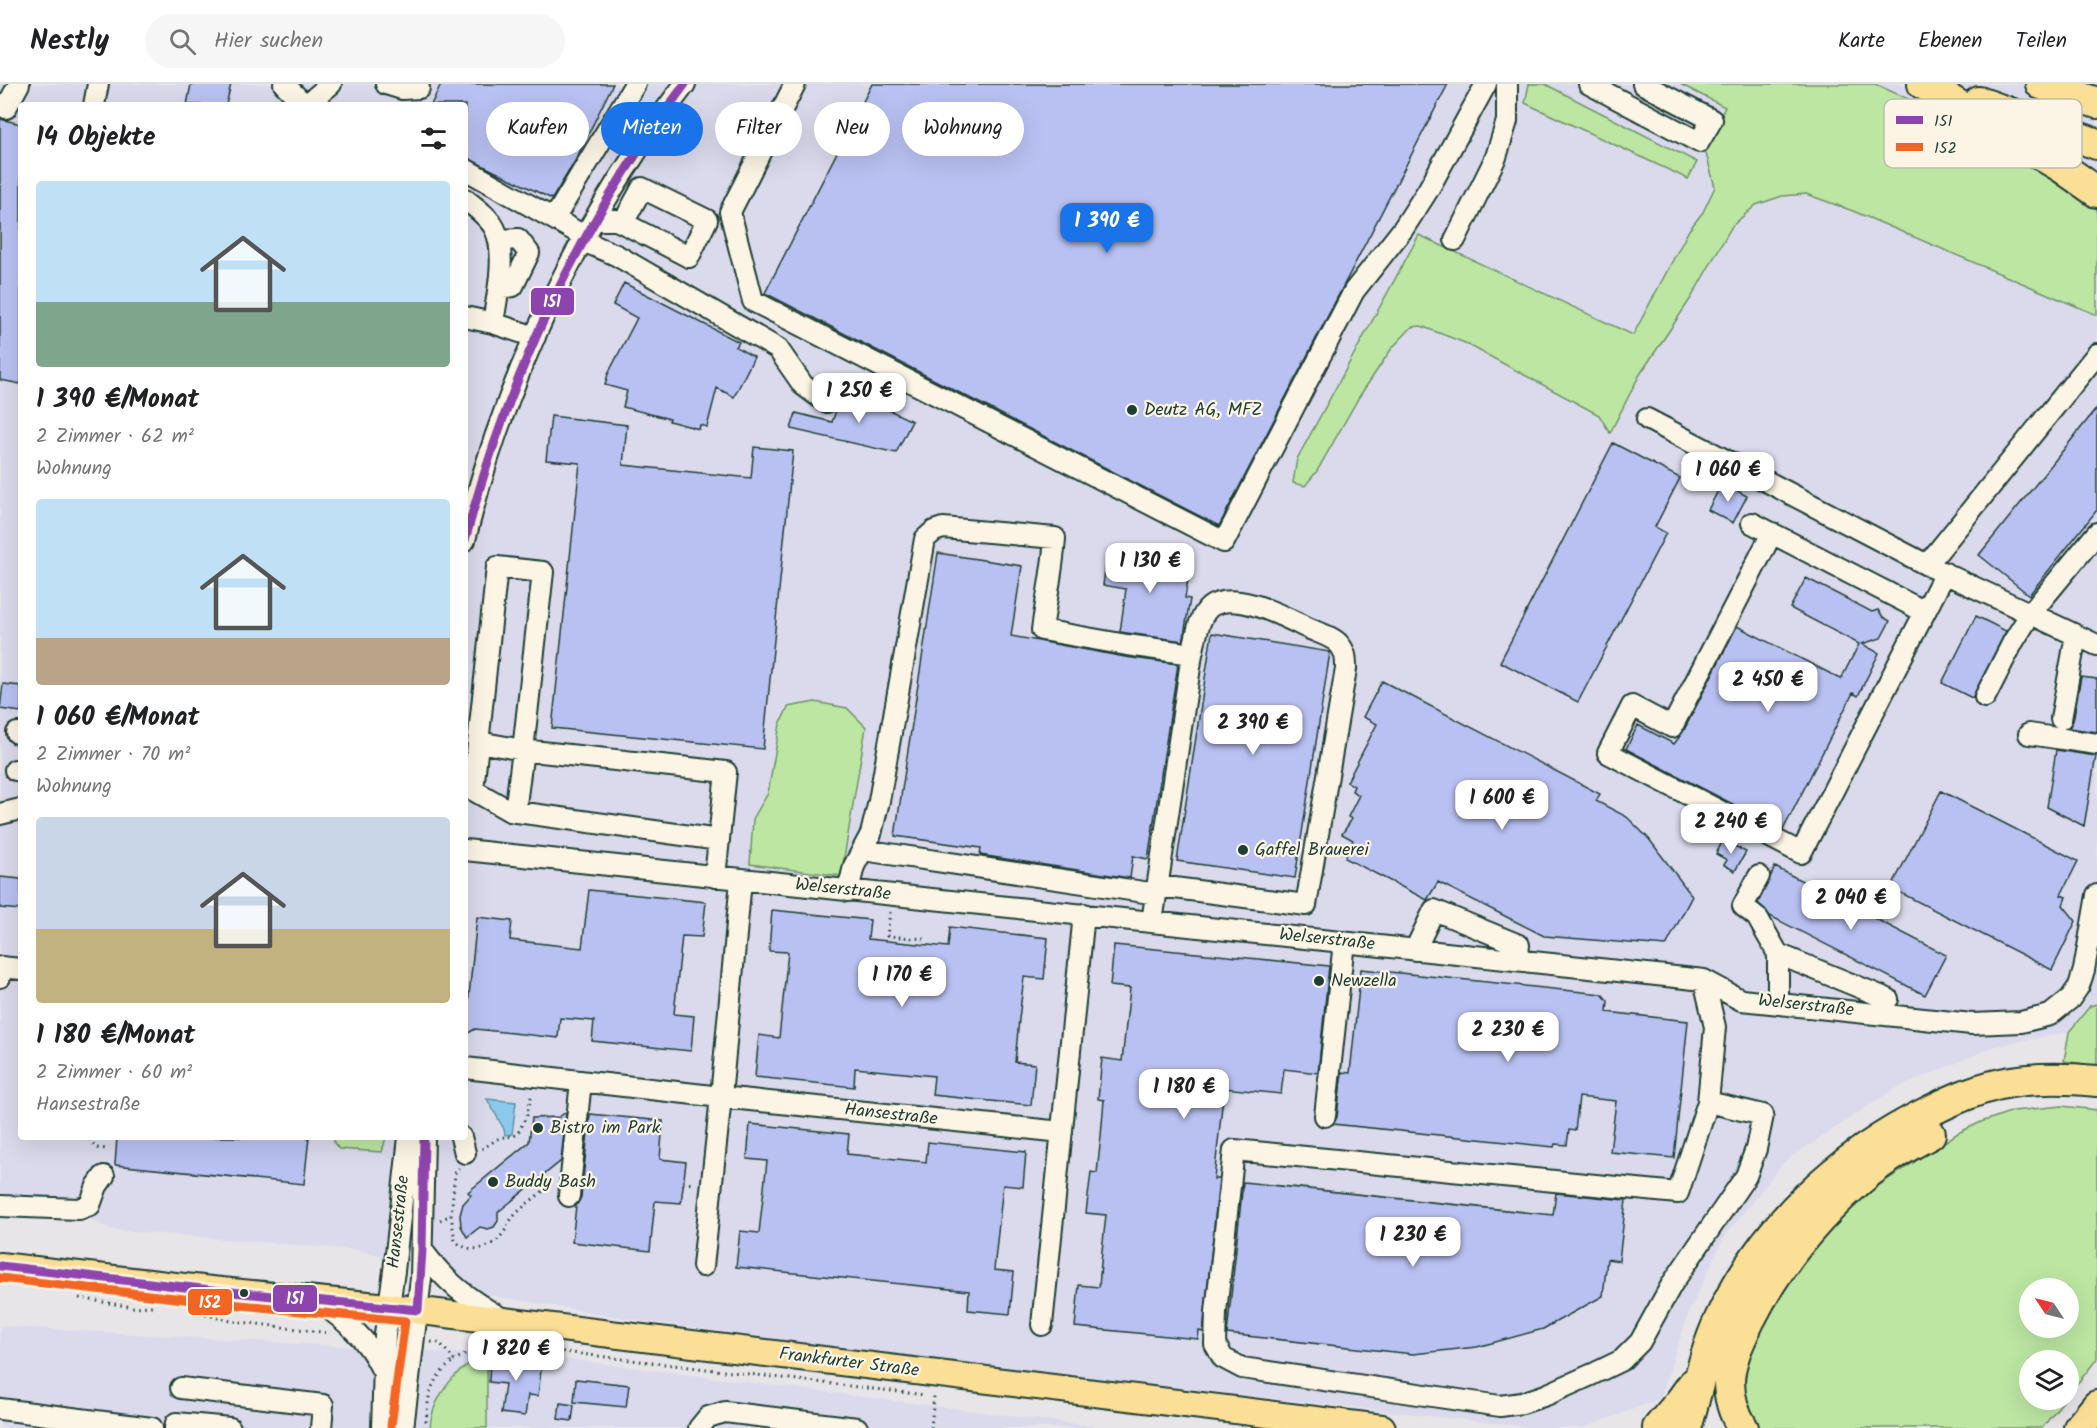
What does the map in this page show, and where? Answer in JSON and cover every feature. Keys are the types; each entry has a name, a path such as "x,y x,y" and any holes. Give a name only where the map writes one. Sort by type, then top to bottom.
{"highway":[{"path":"1923,84 1948,99"},
{"path":"1934,84 1975,99"},
{"path":"2041,84 2097,103"},
{"path":"2082,138 2097,144"},
{"path":"2063,168 2097,192"},
{"path":"1686,1428 1718,1364 1719,1320 1756,1254 1778,1227 1819,1185 1863,1149 1911,1120 1963,1095 1987,1087 2038,1079 2066,1078 2097,1081"},
{"path":"1658,1428 1737,1344 1777,1272 1798,1243 1834,1203 1870,1171 1909,1145 1993,1103 2050,1093 2097,1098"},
{"path":"1707,1428 1725,1374 1718,1364"},
{"path":"1718,1364 1729,1382 1732,1404 1743,1428"}],"main road":[{"name":"Frankfurter Straße","path":"0,1266 418,1310 1382,1428"}],"street":[{"path":"6,108 19,84"},
{"path":"95,102 98,84"},
{"path":"285,84 302,102"},
{"path":"309,102 330,84"},
{"path":"386,84 417,92"},
{"path":"554,219 635,84"},
{"path":"468,515 470,499 535,337 588,233 634,154 685,84"},
{"path":"795,84 730,212 753,301 1224,542 1354,291 1403,229 1428,190 1486,84"},
{"path":"1455,240 1496,157 1507,122 1507,84"},
{"path":"1589,84 1699,142 1712,120 1643,84"},
{"path":"468,171 554,219 588,233 616,255 778,349 802,385 826,402"},
{"path":"468,201 495,227 501,245 499,288 493,323"},
{"path":"588,233 616,219 623,223"},
{"path":"499,240 518,239 529,253 513,286 499,288"},
{"path":"468,318 535,337"},
{"path":"1772,533 1672,727 1632,706 1608,753 1801,853 1925,612 1936,569 2097,354"},
{"path":"1647,419 1936,569 2097,645"},
{"path":"1752,523 1925,612"},
{"path":"848,891 854,866 871,834 879,801 925,540 934,531 943,528 1055,538 1054,558 1042,630 1192,654"},
{"path":"1985,697 2013,642 2031,613 2097,533"},
{"path":"515,812 543,572 498,567 473,790 510,811 515,812 719,840"},
{"path":"863,850 1158,890 1306,905 1346,669 1346,656 1338,642 1267,609 1235,601 1221,602 1209,608 1201,620 1192,654 1158,890 1152,922"},
{"path":"2061,719 2076,635"},
{"path":"2029,734 2097,744"},
{"path":"478,742 523,750 726,772 714,877"},
{"path":"0,814 18,810"},
{"name":"Welserstraße","path":"468,850 1704,980 1741,1000 1972,1024 2021,1022 2050,1015 2088,984 2084,970 2097,895"},
{"path":"1760,876 1743,906 1757,917 1778,954 1778,1003"},
{"path":"703,1266 741,880"},
{"path":"1415,950 1434,910 1519,945 1516,960"},
{"path":"1042,1325 1084,914"},
{"path":"1325,1116 1344,942"},
{"path":"1778,954 1888,999"},
{"path":"0,977 1,967 18,969"},
{"path":"1704,980 1715,1028 1708,1102 1678,1193 1234,1150 1216,1312 1215,1344 1223,1358 1242,1368 1500,1406 1522,1403 1546,1395 1612,1365 1622,1360 1640,1342 1672,1284 1746,1176 1756,1149 1763,1115 1708,1102"},
{"name":"Hansestraße","path":"468,1068 1062,1132"},
{"path":"570,1188 581,1081"},
{"name":"Hansestraße","path":"382,1428 385,1334 409,1140"},
{"name":"Hansestraße","path":"403,1428 418,1310 422,1250 424,1140"},
{"path":"0,1206 80,1209 90,1205 97,1186 104,1176"},
{"name":"Hansestraße","path":"422,1250 442,1276 456,1288 472,1301 506,1321"},
{"name":"Frankfurter Straße","path":"316,1300 344,1319 361,1336 373,1351 383,1372"},
{"path":"181,1388 323,1406 321,1428"},
{"path":"0,1410 152,1428"},
{"path":"699,1428 708,1417 724,1412 857,1428"},
{"path":"175,1428 176,1423 230,1428"}],"path":[{"path":"893,895 887,936 926,939"},
{"path":"536,1076 527,1115 517,1135 499,1138 467,1151 455,1173 451,1215 455,1241 466,1248 482,1249 503,1234 512,1217 555,1181 570,1188"},
{"path":"90,1140 97,1148 107,1149"},
{"path":"439,1221 451,1215"},
{"path":"78,1298 133,1307 155,1306"},
{"path":"187,1308 225,1320 327,1332 351,1341 361,1336"},
{"path":"440,1343 454,1360"},
{"path":"425,1428 431,1388 438,1375 454,1360 488,1343 934,1396 931,1428"}],"shaded area":[{"path":"0,84 2097,84 2097,1004 2089,1006 2069,1032 1996,1046 1891,1091 1784,1162 1723,1239 1689,1312 1660,1399 1584,1428 1536,1428 948,1362 649,1322 487,1295 467,1285 454,1272 356,1250 113,1230 88,1218 0,1218"},
{"path":"0,1326 574,1360 1108,1428 0,1428"}],"green space":[{"path":"1529,84 1545,84 1697,162 1688,179 1525,103"},
{"path":"1680,84 1875,84 1908,99 1884,99 1884,168 2037,168 2097,204 2097,315 1853,211 1806,194 1782,196 1756,205 1732,226 1691,298 1639,376 1610,433 1599,415 1465,343 1421,326 1412,327 1392,348 1359,397 1317,471 1305,486 1293,483 1297,459 1419,235 1633,335 1689,230 1703,212 1715,187 1705,150 1725,107"},
{"path":"815,702 847,708 866,727 841,876 750,864 753,819 768,793 780,724 788,707"},
{"path":"2097,1004 2097,1066 2064,1061 2069,1032 2090,1006"},
{"path":"2062,1106 2097,1110 2097,1359 2079,1382 2079,1350 2019,1350 2019,1410 2056,1410 2042,1428 1755,1428 1739,1379 1774,1297 1849,1205 1958,1133 2013,1111"},
{"path":"334,1140 385,1140 382,1152 339,1149"},
{"path":"487,1355 487,1428 430,1428 433,1411 452,1378 468,1364"}],"water":[{"path":"487,1099 516,1102 512,1134 505,1135"}],"building":[{"path":"191,84 231,84 227,102 188,102"},
{"path":"441,84 613,84 604,102 601,102 601,108 589,133 589,102 486,102 486,156 577,156 552,199 468,158 468,102 432,102"},
{"name":"Deutz AG, MFZ","path":"872,84 1448,84 1219,526 765,293 835,156 890,156 890,102 863,102"},
{"path":"0,119 18,123 18,383 0,380"},
{"path":"624,283 739,342 736,347 754,357 734,397 717,388 707,427 700,425 699,429 623,407 627,391 605,385 608,374 637,318 613,305"},
{"path":"844,388 912,421 896,453 791,429 796,413 832,422"},
{"path":"2097,408 2097,510 2029,595 1979,555"},
{"path":"551,416 627,425 623,465 751,478 754,447 793,451 763,749 552,728 580,463 546,460"},
{"path":"1613,443 1680,478 1655,527 1666,533 1578,702 1500,662"},
{"path":"1722,483 1747,496 1733,523 1708,510"},
{"path":"1108,550 1161,557 1189,574 1185,598 1190,599 1183,641 1120,632 1126,589 1103,585"},
{"path":"938,553 1022,566 1011,636 1125,657 1178,664 1148,859 1133,856 1130,878 980,855 981,848 895,836"},
{"path":"1806,578 1872,612 1878,610 1890,621 1881,638 1862,644 1879,653 1858,696 1853,693 1783,830 1626,749 1638,725 1674,744 1683,732 1737,626 1841,679 1859,644 1790,608"},
{"path":"1976,616 2006,631 1972,698 1942,683"},
{"path":"1212,633 1330,652 1295,878 1177,861"},
{"path":"2081,677 2097,679 2097,732 2069,728 2073,721"},
{"path":"1382,681 1600,794 1596,801 1627,817 1649,839 1692,896 1666,946 1544,936 1438,882 1427,900 1345,858 1353,840 1342,834 1352,819 1348,817 1359,795 1352,791 1354,786 1347,782 1377,724 1363,717"},
{"path":"3,684 18,686 18,712 0,709"},
{"path":"2056,750 2096,756 2084,826 2047,807"},
{"path":"1941,791 2078,861 2061,895 2066,897 2063,905 2076,921 2052,970 1891,888"},
{"path":"1723,840 1746,852 1735,871 1724,865 1727,860 1716,854"},
{"path":"1775,867 1946,955 1925,995 1770,916 1758,903"},
{"path":"0,877 18,879 18,910 0,908"},
{"path":"589,890 706,902 702,937 682,936 674,1014 694,1016 691,1051 592,1041 594,1021 560,1018 558,1038 475,1029 468,1033 468,1006 477,917 512,921 510,940 582,948"},
{"path":"772,910 870,920 868,939 948,947 950,927 1048,938 1044,979 1024,977 1019,1019 1015,1062 1035,1064 1031,1105 932,1095 934,1076 855,1068 854,1087 755,1077 759,1035 779,1038 788,952 769,951"},
{"path":"1114,945 1329,966 1318,1073 1284,1069 1281,1094 1224,1088 1214,1179 1219,1179 1203,1332 1199,1331 1198,1339 1075,1327 1079,1285 1099,1287 1106,1215 1086,1213 1091,1172 1097,1173 1101,1136 1104,1100 1098,1099 1102,1058 1122,1061 1130,988 1110,986"},
{"path":"1361,969 1602,994 1608,1001 1607,1012 1688,1021 1674,1158 1610,1152 1616,1101 1579,1097 1575,1131 1569,1130 1567,1145 1555,1144 1554,1147 1333,1124 1337,1117 1342,1072 1350,1073"},
{"path":"566,1112 561,1161 498,1212 498,1221 494,1227 488,1229 480,1227 467,1237 461,1226 460,1215 463,1204 471,1195 468,1192 529,1142 532,1118 559,1117"},
{"path":"590,1114 663,1121 660,1159 686,1162 681,1203 655,1201 650,1251 572,1242 576,1206 581,1197"},
{"path":"750,1124 849,1134 847,1154 926,1162 928,1142 1026,1152 1023,1187 1003,1185 994,1270 1014,1272 1010,1314 968,1310 969,1291 736,1267 740,1231 759,1233 767,1161 747,1159"},
{"path":"117,1140 309,1140 304,1184 115,1165"},
{"path":"1243,1182 1553,1215 1556,1193 1626,1200 1619,1261 1607,1259 1603,1296 1543,1329 1477,1347 1413,1354 1227,1334"},
{"path":"490,1357 542,1362 538,1396 528,1395 525,1416 501,1413 505,1384 489,1382"},
{"path":"576,1379 629,1385 626,1407 574,1402"},
{"path":"560,1403 574,1405 572,1421 558,1419"}],"transit line":[{"name":"151","path":"468,530 504,416 552,301 612,191 685,84"},
{"name":"151","path":"0,1266 418,1310 422,1250 424,1140"},
{"name":"152","path":"0,1278 405,1321 391,1426"}],"place":[{"name":"Deutz AG, MFZ","path":"1132,410"},
{"name":"Gaffel Brauerei","path":"1243,850"},
{"name":"Newzella","path":"1319,981"},
{"name":"Bistro im Park","path":"538,1128"},
{"name":"Buddy Bash","path":"493,1182"}]}
